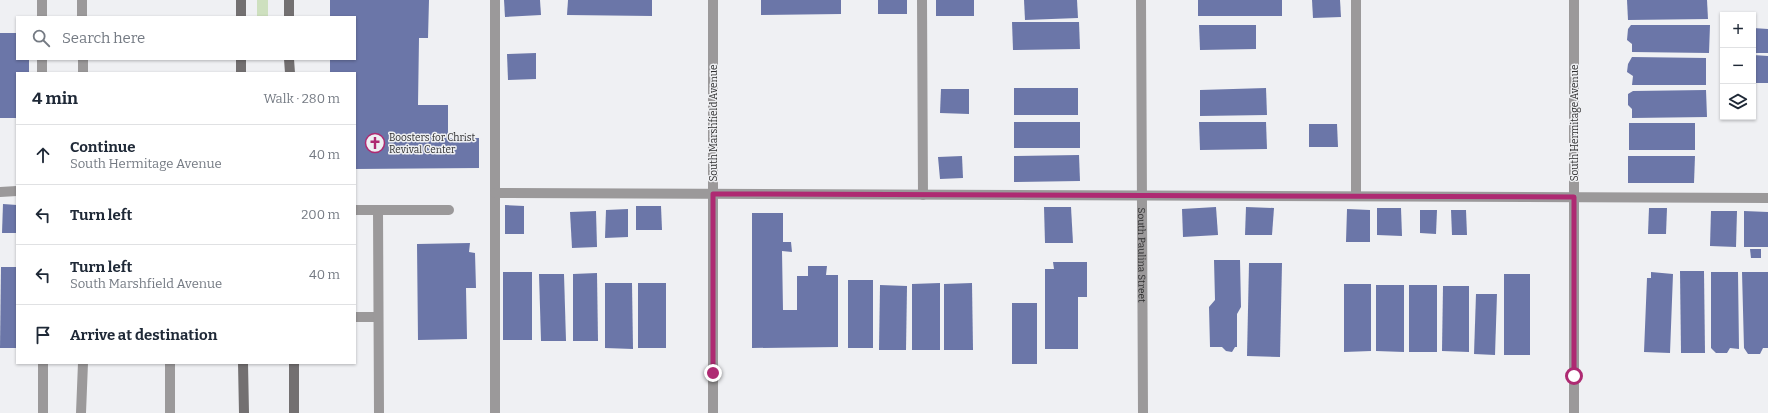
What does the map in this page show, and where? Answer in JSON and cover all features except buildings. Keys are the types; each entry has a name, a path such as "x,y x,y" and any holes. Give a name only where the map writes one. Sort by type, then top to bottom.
{"main road":[{"path":"241,0 241,16"},
{"path":"289,0 289,16"},
{"path":"241,60 241,72"},
{"path":"289,60 290,72"},
{"path":"243,364 244,413"},
{"path":"294,364 294,413"}],"street":[{"path":"42,0 42,16"},
{"path":"82,0 82,16"},
{"path":"495,0 495,413"},
{"name":"South Marshfield Avenue","path":"713,0 713,413"},
{"path":"922,0 923,195"},
{"name":"South Paulina Street","path":"1141,0 1143,413"},
{"path":"1356,0 1356,196"},
{"name":"South Hermitage Avenue","path":"1574,0 1574,413"},
{"path":"42,60 42,72"},
{"path":"83,60 83,72"},
{"path":"0,192 16,191"},
{"path":"495,193 1768,198"},
{"path":"356,210 448,210"},
{"path":"378,210 379,413"},
{"path":"356,317 378,317"},
{"path":"43,364 43,413"},
{"path":"81,413 83,364"},
{"path":"170,364 170,413"}],"green space":[{"path":"257,0 268,0 268,16 257,16"}],"place":[{"name":"Boosters for Christ Revival Center","path":"375,143"}],"route":[{"path":"713,373 713,194 748,194 1574,197 1574,376"}]}
